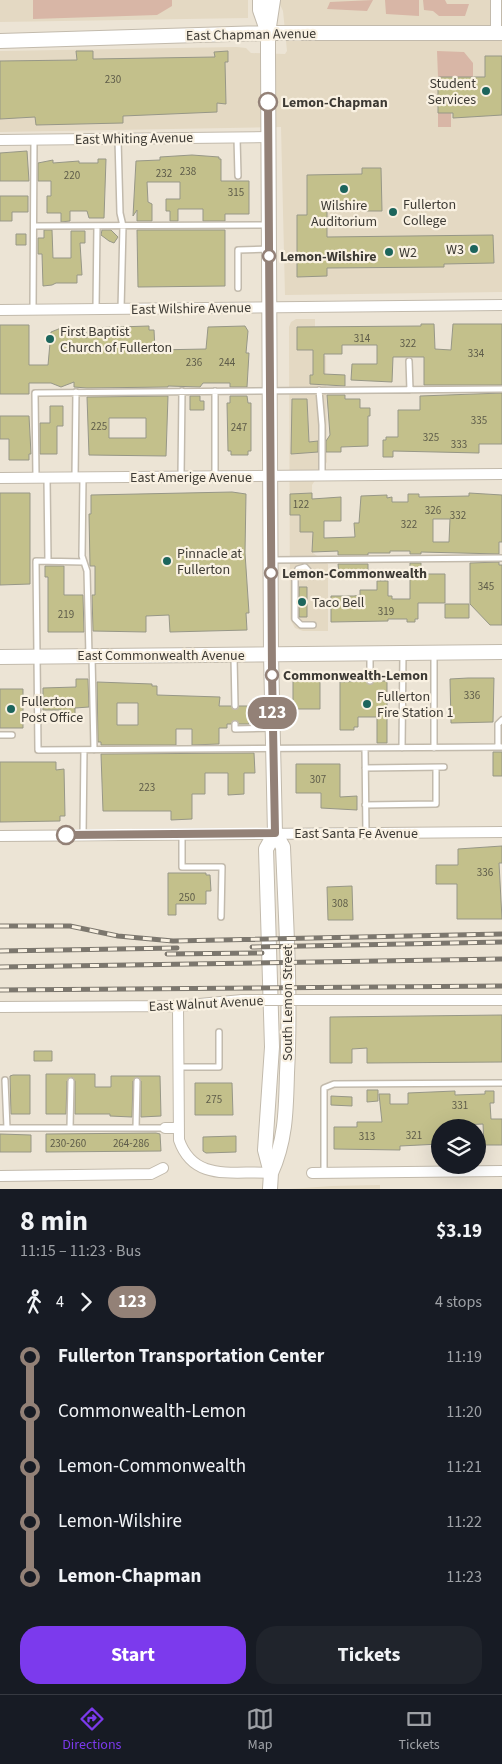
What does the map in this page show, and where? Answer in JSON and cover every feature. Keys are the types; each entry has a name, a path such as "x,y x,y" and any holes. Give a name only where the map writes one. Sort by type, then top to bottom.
{"street":[{"path":"260,0 260,10 268,33"},
{"path":"268,33 273,0"},
{"path":"496,0 499,33"},
{"name":"East Chapman Avenue","path":"0,41 268,33 499,33"},
{"name":"South Lemon Street","path":"268,33 271,654 275,833 266,849 272,1047 265,1150 271,1174 270,1189"},
{"name":"East Whiting Avenue","path":"0,140 269,137"},
{"name":"East Wilshire Avenue","path":"0,310 502,305"},
{"name":"East Amerige Avenue","path":"0,478 502,474"},
{"name":"East Commonwealth Avenue","path":"0,657 502,652"},
{"name":"East Santa Fe Avenue","path":"0,836 502,832"},
{"name":"East Walnut Avenue","path":"0,1007 178,1006 242,1000 502,1000"},
{"path":"178,1006 179,1128 183,1151 190,1161 200,1168 212,1171 271,1174"},
{"path":"165,1128 179,1128"},
{"path":"0,1176 151,1174 163,1168"},
{"path":"312,1173 502,1170"}],"lane":[{"path":"237,137 238,176"},
{"path":"33,309 34,139"},
{"path":"118,139 120,213 123,226 121,309"},
{"path":"34,226 269,225"},
{"path":"96,309 97,226"},
{"path":"238,288 238,250 269,249"},
{"path":"409,361 410,390"},
{"path":"48,561 35,392 502,389"},
{"path":"319,390 322,424 322,476"},
{"path":"215,391 215,476"},
{"path":"76,392 82,556 87,572 94,750"},
{"path":"181,477 182,392"},
{"path":"271,560 502,558"},
{"path":"84,562 36,561 38,750 500,747 498,724 502,720"},
{"path":"313,576 305,567 298,569 295,576 296,619 301,625 313,625"},
{"path":"370,653 370,681"},
{"path":"402,748 403,653"},
{"path":"434,653 434,748"},
{"path":"234,655 235,706"},
{"path":"235,724 235,729 272,728"},
{"path":"0,735 12,735"},
{"path":"365,748 366,833"},
{"path":"83,835 84,750"},
{"path":"365,768 444,768"},
{"path":"366,805 436,804 436,768"},
{"path":"182,834 182,867 222,868 222,917"},
{"path":"178,1067 219,1067 219,1032"},
{"path":"5,1080 7,1128"},
{"path":"70,1128 71,1080"},
{"path":"136,1128 137,1081"},
{"path":"324,1173 324,1088 334,1084 502,1083"},
{"path":"0,1128 165,1128"}],"shaded area":[{"path":"0,0 248,0 248,18 0,22"},
{"path":"33,0 172,0 172,6 157,15 33,19"},
{"name":"Fullerton College","path":"278,0 502,0 502,292 285,295 281,127 0,132 0,51 237,47 246,48 251,53 285,54 287,51 283,11"},
{"path":"373,0 367,11 327,9 330,2"},
{"path":"385,0 419,0 419,16 386,14"},
{"path":"423,0 445,0 447,4 469,4 465,16 439,16 433,11 424,10"},
{"path":"437,51 464,52 473,63 473,77 438,77"},
{"path":"438,113 451,113 451,127 438,127"},
{"path":"296,319 315,319 315,355 326,356 327,462 312,485 313,553 328,564 328,631 303,631 295,628 290,619 289,327 291,322"},
{"path":"380,1185 380,1189 289,1189 332,1186"}],"building":[{"path":"76,51 93,51 93,59 215,57 214,52 228,51 228,62 225,62 226,104 217,103 217,112 123,116 123,123 36,125 35,117 0,119 0,61 77,60"},
{"path":"485,56 502,56 502,115 453,118 453,113 438,113 438,77 485,77"},
{"path":"27,151 29,181 0,181 0,153"},
{"path":"192,155 219,157 221,159 221,181 249,181 249,214 225,214 225,221 203,221 203,209 178,209 178,221 170,221 170,211 166,211 166,199 180,199 180,182 147,182 148,202 152,204 152,221 137,221 137,210 133,216 136,161 160,160 160,157"},
{"path":"98,159 106,159 104,218 89,218 87,211 70,211 70,221 61,222 61,213 47,213 47,196 51,196 51,181 38,181 38,163 53,160 53,163 79,161 79,163 98,163"},
{"path":"362,168 381,168 382,211 363,211 362,204 327,204 327,237 493,235 494,263 444,264 444,267 327,268 327,276 297,277 297,215 307,215 307,175 362,174"},
{"path":"0,196 28,196 28,212 12,212 12,221 0,221"},
{"path":"44,230 52,230 53,258 71,258 71,231 85,231 85,243 80,243 82,275 77,275 77,283 56,283 43,286 42,254 38,254 38,238 44,238"},
{"path":"102,230 111,230 118,237 114,243 101,235"},
{"path":"137,230 225,230 225,286 138,287"},
{"path":"16,234 26,234 26,245 16,245"},
{"path":"421,324 434,324 435,349 451,350 453,324 502,324 502,385 424,385 424,357 393,357 392,382 351,380 352,364 377,364 377,345 342,345 342,354 324,354 324,374 345,375 345,386 310,384 310,375 313,375 313,350 297,350 297,327 421,326"},
{"path":"0,325 29,325 29,365 48,365 51,332 61,328 87,338 87,328 149,326 149,330 154,330 155,350 206,349 208,327 245,326 248,331 246,353 249,353 247,387 230,387 230,383 203,383 200,387 87,388 74,387 74,382 61,387 51,383 29,383 29,394 0,394"},
{"path":"502,393 502,444 479,444 479,453 393,451 393,457 383,457 383,440 386,440 386,437 398,437 398,410 420,410 420,396"},
{"path":"327,395 345,395 345,399 360,399 360,408 370,408 370,416 368,416 368,446 341,447 341,452 326,452 326,441 330,435"},
{"path":"168,396 166,456 89,455 87,397","holes":["109,418 146,418 146,438 109,438"]},
{"path":"190,396 200,396 200,401 204,401 204,410 190,410"},
{"path":"230,396 247,396 248,403 251,403 251,451 248,451 248,455 231,455 231,451 228,451 227,403 230,403"},
{"path":"292,399 307,399 309,442 318,441 318,452 291,454"},
{"path":"50,406 63,406 63,426 57,426 57,454 40,454 40,423 50,423"},
{"path":"0,416 29,416 31,454 29,454 29,460 9,460 9,439 0,439"},
{"name":"Pinnacle at Fullerton","path":"232,492 246,494 245,553 249,613 246,613 247,630 170,632 169,615 146,616 146,632 93,631 92,595 95,595 95,566 90,566 89,514 91,514 91,495"},
{"path":"0,493 30,493 30,584 0,585"},
{"path":"312,493 312,499 341,497 341,521 324,521 324,538 355,537 354,523 359,523 361,496 387,495 387,498 392,497 392,502 408,502 408,494 419,494 419,497 469,496 469,493 502,495 502,542 499,542 499,554 421,552 421,554 410,554 410,551 390,551 390,553 368,553 368,555 338,555 338,551 312,552 313,532 300,532 300,515 290,515 290,494","holes":["433,519 450,519 449,542 433,542"]},
{"path":"499,562 499,565 502,565 502,625 490,625 470,604 470,563"},
{"path":"410,563 421,563 421,574 445,574 445,603 418,603 418,619 415,619 415,622 407,622 407,619 388,619 388,621 331,622 331,596 354,596 360,595 360,590 377,590 377,581 388,581 388,596 392,596 392,599 410,599"},
{"path":"338,564 368,564 368,574 339,574"},
{"path":"45,566 64,566 64,595 83,595 84,632 48,632 48,577 45,577"},
{"name":"Taco Bell","path":"299,587 307,587 307,617 299,617"},
{"path":"445,604 469,604 469,618 445,618"},
{"path":"494,678 493,722 451,723 450,679"},
{"path":"76,679 88,679 89,707 75,708 75,714 61,714 61,710 43,710 43,688 76,687"},
{"path":"293,681 320,681 320,709 293,709"},
{"path":"366,681 370,685 374,681 387,681 387,743 377,743 377,717 358,717 358,727 354,727 354,730 340,730 340,682"},
{"path":"97,682 152,684 152,686 157,686 157,695 220,697 219,706 231,706 235,710 239,706 249,706 249,724 239,724 235,720 231,724 227,724 227,728 219,728 219,744 192,745 192,729 176,729 176,745 101,745 101,742 98,742","holes":["117,703 138,703 138,725 117,725"]},
{"name":"Fullerton Post Office","path":"0,689 23,689 23,728 0,728"},
{"path":"493,752 502,752 502,776 493,776"},
{"path":"254,753 255,773 244,773 244,794 228,795 228,773 205,773 205,794 192,794 192,819 171,820 171,811 103,811 101,754"},
{"path":"0,762 56,762 56,770 64,769 65,816 60,816 60,821 0,822"},
{"path":"296,764 340,764 340,797 357,796 357,810 321,808 321,793 296,793"},
{"path":"502,846 502,863 499,863 502,919 457,919 457,884 436,884 436,865 458,865 458,849"},
{"path":"168,873 206,873 206,875 210,875 211,891 206,891 206,904 176,904 176,915 168,915"},
{"path":"352,886 353,920 328,920 327,887"},
{"path":"502,1015 502,1062 367,1063 367,1048 352,1049 352,1063 330,1063 330,1017"},
{"path":"34,1051 52,1051 52,1061 34,1061"},
{"path":"46,1074 95,1074 95,1087 111,1087 111,1076 160,1076 161,1116 141,1117 141,1081 137,1077 133,1081 132,1117 110,1116 110,1114 75,1114 75,1081 72,1077 67,1081 66,1114 46,1114"},
{"path":"30,1075 30,1114 11,1114 10,1076"},
{"path":"195,1083 232,1083 233,1115 195,1115"},
{"path":"367,1090 378,1090 378,1101 367,1102"},
{"path":"455,1091 455,1095 485,1094 485,1091 494,1091 494,1103 490,1103 491,1119 502,1119 502,1145 486,1145 486,1119 431,1119 431,1144 400,1146 400,1150 334,1149 334,1127 357,1127 357,1122 382,1122 379,1094 390,1094 390,1104 408,1104 408,1093"},
{"path":"331,1096 352,1097 352,1106 331,1105"},
{"path":"0,1134 31,1135 31,1152 0,1152"},
{"path":"46,1134 160,1134 161,1151 46,1152"},
{"path":"236,1136 236,1152 206,1153 203,1151 203,1137"}],"railway":[{"path":"0,926 70,926 118,936 173,941 502,934"},
{"path":"252,947 502,942"},
{"path":"0,951 177,948"},
{"path":"167,954 262,953"},
{"path":"0,967 502,959"},
{"path":"0,990 502,986"}],"bus line":[{"name":"123","path":"66,835 275,833 272,738 268,102"}],"place":[{"name":"Student Services","path":"486,91"},
{"name":"Lemon-Chapman","path":"268,102"},
{"name":"Wilshire Auditorium","path":"344,189"},
{"name":"Fullerton College","path":"393,212"},
{"name":"W3","path":"474,249"},
{"name":"W2","path":"389,252"},
{"name":"Lemon-Wilshire","path":"269,256"},
{"name":"First Baptist Church of Fullerton","path":"50,339"},
{"name":"Pinnacle at Fullerton","path":"167,561"},
{"name":"Lemon-Commonwealth","path":"271,573"},
{"name":"Taco Bell","path":"302,602"},
{"name":"Commonwealth-Lemon","path":"272,675"},
{"name":"Fullerton Fire Station 1","path":"367,704"},
{"name":"Fullerton Post Office","path":"11,709"}]}
